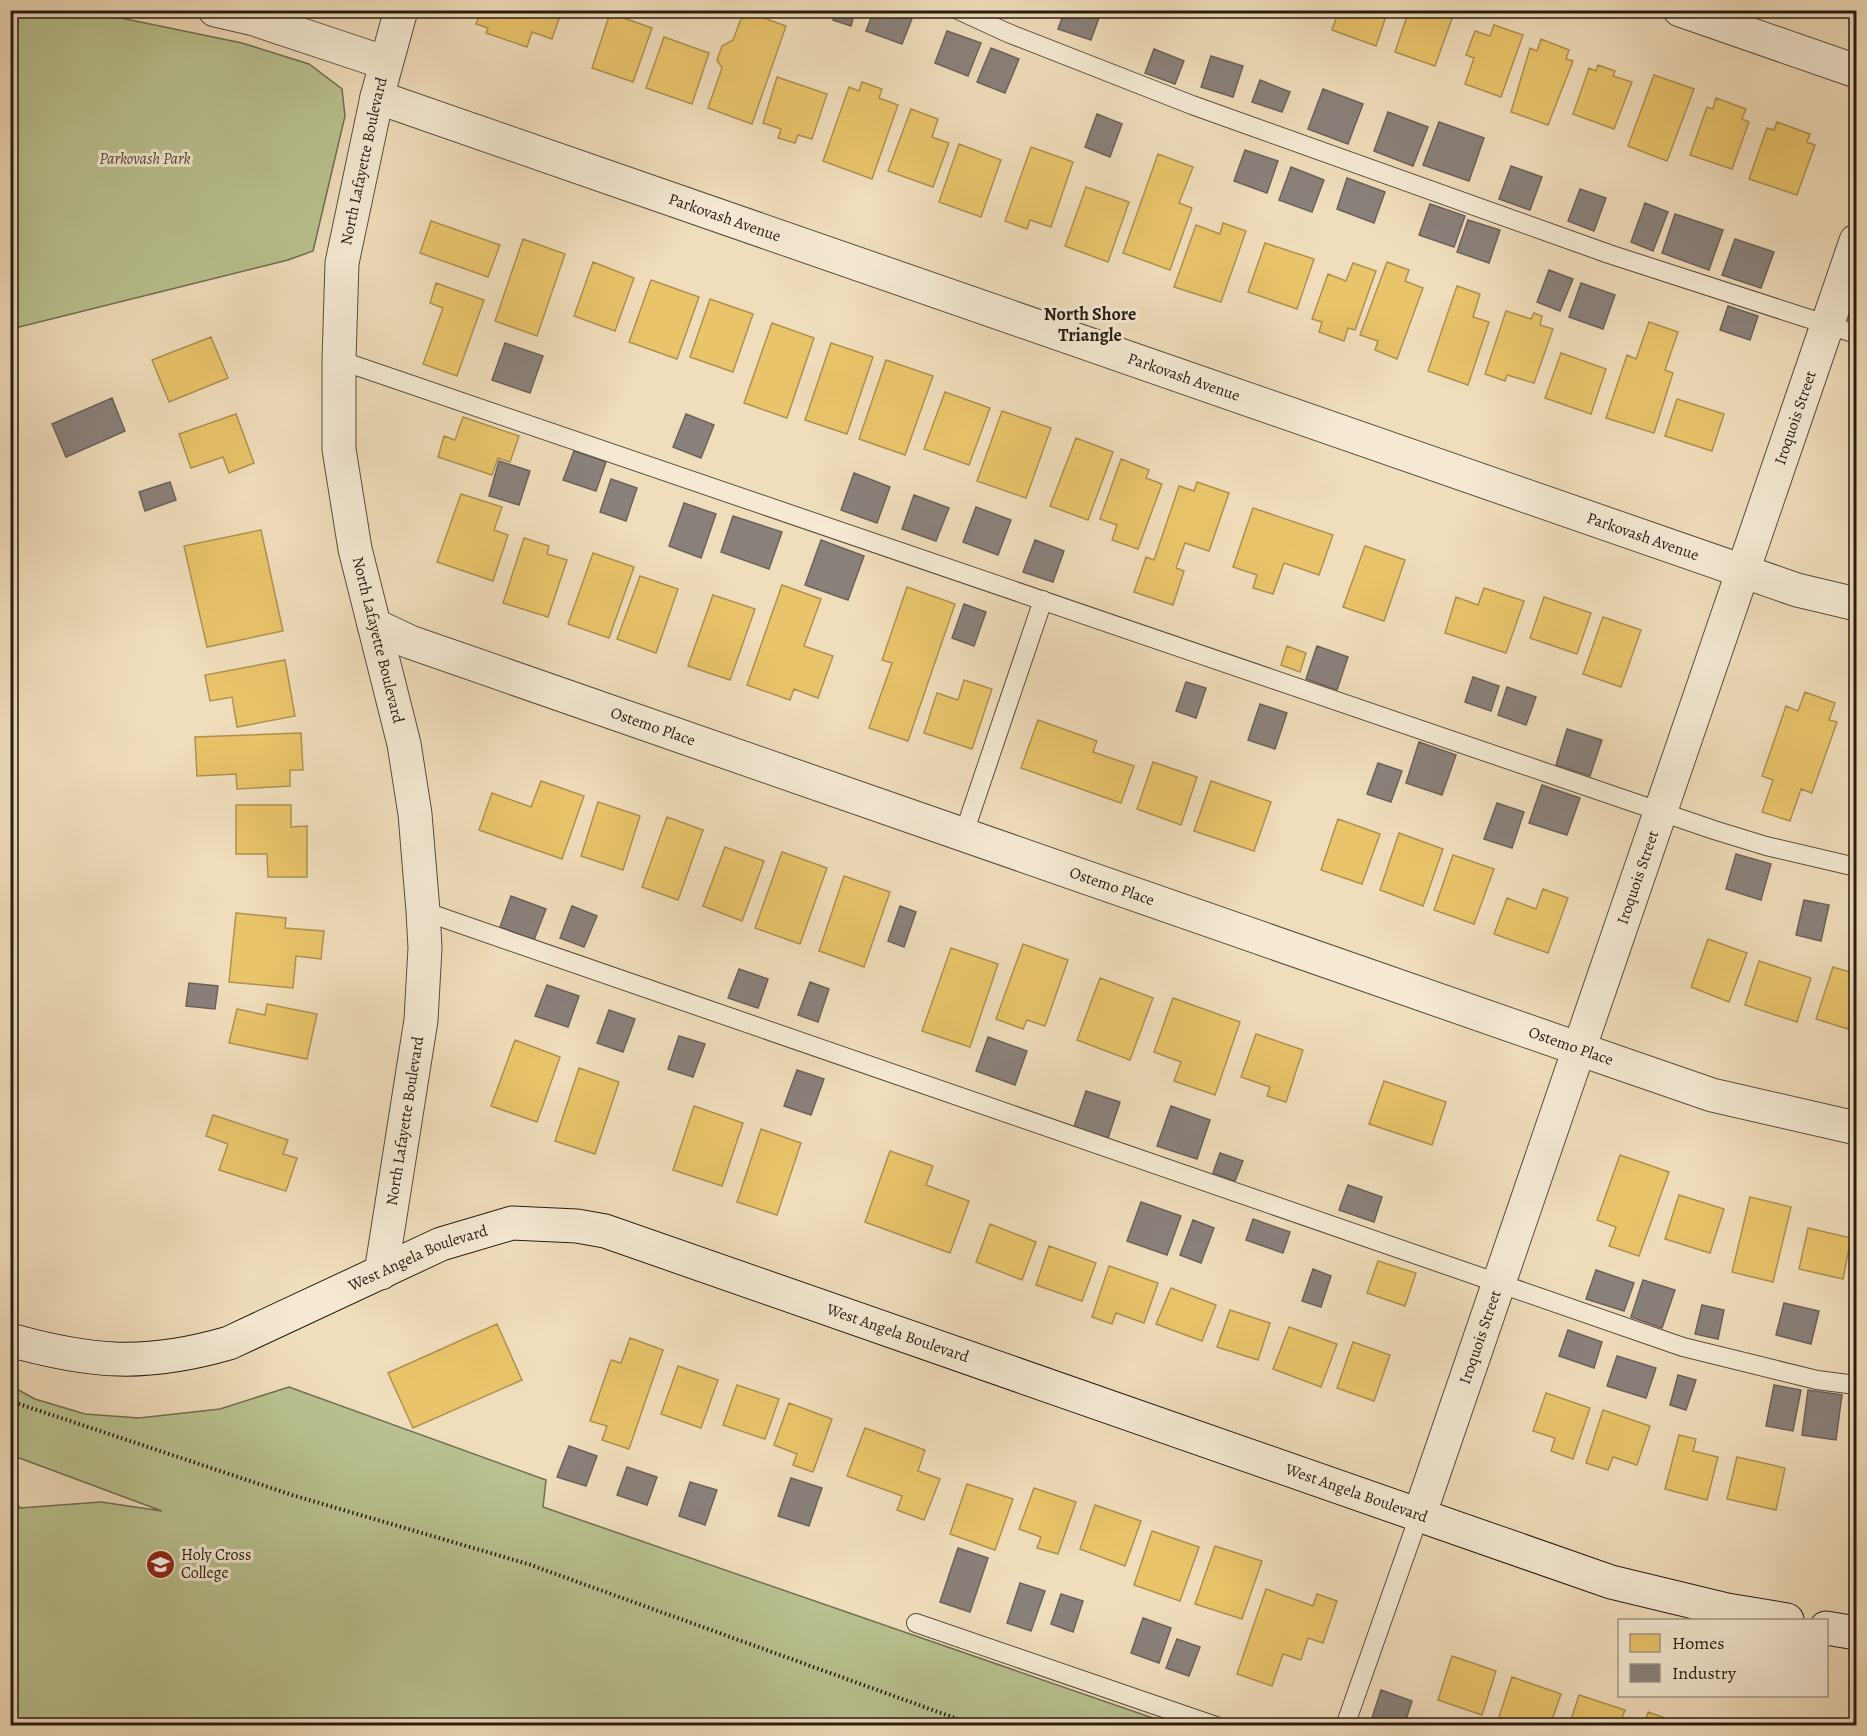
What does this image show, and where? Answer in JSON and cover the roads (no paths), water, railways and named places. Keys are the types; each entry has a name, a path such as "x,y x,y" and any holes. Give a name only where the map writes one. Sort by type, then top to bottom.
{"street":[{"path":"215,10 254,19 386,63"},
{"name":"North Lafayette Boulevard","path":"381,1273 421,1020 425,948 415,814 404,744 355,549 339,449 339,360 342,263 377,97 401,10"},
{"path":"1680,10 1857,71"},
{"name":"Parkovash Avenue","path":"377,97 1797,590 1857,604"},
{"name":"Iroquois Street","path":"1419,1516 1581,1050 1742,570 1842,329 1857,241"},
{"name":"Ostemo Place","path":"374,625 421,646 1712,1095 1857,1128"},
{"name":"West Angela Boulevard","path":"10,1340 90,1359 141,1361 191,1354 229,1343 441,1244 512,1223 578,1226 605,1231 1611,1582 1727,1610 1781,1619"},
{"path":"1828,1628 1857,1633"}],"lane":[{"path":"957,10 1008,33 1192,105 1609,254 1842,329"},
{"path":"339,360 1661,812 1766,846 1857,867"},
{"path":"963,836 1043,600"},
{"path":"423,911 1683,1347 1817,1380 1857,1385"},
{"path":"1345,1725 1419,1516"},
{"path":"916,1623 1216,1725"}],"place":[{"name":"Holy Cross College","path":"160,1564"}],"district":[{"name":"North Shore Triangle","path":"1090,324"}],"park label":[{"name":"Parkovash Park","path":"145,159"}]}
